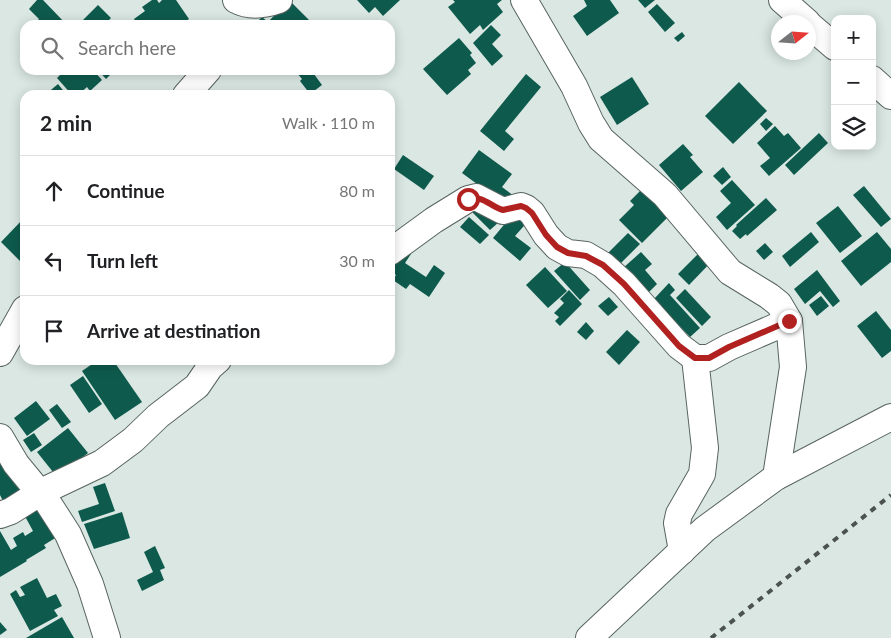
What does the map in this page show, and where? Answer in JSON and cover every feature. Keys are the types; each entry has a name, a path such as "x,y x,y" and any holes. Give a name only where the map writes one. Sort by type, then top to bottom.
{"street":[{"path":"240,10 279,0"},
{"path":"524,0 574,86 591,123 601,139 665,195 730,272 779,304 789,321 793,367 776,477"},
{"path":"782,0 799,15"},
{"path":"816,30 831,43"},
{"path":"190,90 204,75"},
{"path":"876,83 891,96"},
{"path":"395,248 414,233 468,199 476,197 503,210 521,206 532,213 546,235 557,247 568,253 586,256 603,265 624,284 679,346 695,358 709,358 729,347 789,321"},
{"path":"0,353 20,318"},
{"path":"682,551 677,523 679,514 702,474 704,448 695,358"},
{"path":"0,515 12,511 41,492 110,458 133,440 158,416 198,386 212,365"},
{"path":"590,638 705,529 776,477 891,417"},
{"path":"0,437 16,464 41,492 68,534 90,584 107,638"}],"building":[{"path":"37,0 43,0 62,20 38,20 29,9"},
{"path":"152,0 157,0 159,3 162,0 176,0 189,19 135,20 145,11 142,7"},
{"path":"289,0 309,20 270,20"},
{"path":"357,0 400,0 383,16 375,7 369,13"},
{"path":"453,0 502,0 497,4 503,12 483,30 480,25 470,34 448,7 455,2"},
{"path":"584,0 610,0 619,13 587,36 573,16 587,6"},
{"path":"638,0 655,0 645,8"},
{"path":"657,4 675,23 665,32 648,12"},
{"path":"98,5 111,18 109,20 83,20"},
{"path":"491,25 501,35 492,44 503,56 492,66 473,43"},
{"path":"682,32 685,36 678,42 674,38"},
{"path":"459,38 472,53 470,55 476,63 468,70 471,74 447,95 423,69"},
{"path":"526,74 541,87 505,131 514,139 504,151 480,131"},
{"path":"60,75 98,75 102,80 91,90 87,87 84,90 68,90 57,78"},
{"path":"299,75 315,75 322,85 315,90 307,90 300,81 302,79"},
{"path":"632,77 649,104 617,125 600,97"},
{"path":"739,82 767,111 733,144 705,116"},
{"path":"58,84 63,90 51,90"},
{"path":"766,118 773,124 766,131 760,124"},
{"path":"775,126 784,136 788,133 801,148 769,176 760,166 770,158 757,143"},
{"path":"819,133 828,143 794,175 785,165"},
{"path":"683,144 693,155 690,157 703,172 681,191 659,165"},
{"path":"479,150 512,174 502,187 514,196 507,206 462,173"},
{"path":"403,155 434,176 424,190 395,170"},
{"path":"723,167 731,177 722,185 713,176"},
{"path":"732,180 755,205 727,230 716,217 731,203 720,191"},
{"path":"864,186 891,219 881,227 853,195"},
{"path":"643,188 670,215 642,243 619,220 634,205 630,201"},
{"path":"766,198 777,210 747,236 746,234 740,239 732,231 736,225"},
{"path":"480,203 499,222 490,230 472,212"},
{"path":"838,206 862,236 840,253 816,223"},
{"path":"518,208 530,219 515,236 531,248 520,261 493,238"},
{"path":"469,217 489,235 480,244 460,227"},
{"path":"20,222 20,261 1,242"},
{"path":"811,232 819,242 790,267 782,256"},
{"path":"877,232 891,249 891,262 861,286 841,261"},
{"path":"628,233 640,244 618,266 607,254"},
{"path":"765,243 773,252 764,260 756,251"},
{"path":"399,246 411,254 405,263 426,277 434,265 445,273 429,297 410,284 406,289 395,281 395,252"},
{"path":"705,247 715,258 689,285 678,274"},
{"path":"641,252 652,264 645,270 657,284 647,294 623,268"},
{"path":"565,262 590,290 580,300 554,271"},
{"path":"545,267 567,291 548,308 526,285"},
{"path":"817,270 840,301 833,307 820,291 805,304 794,289"},
{"path":"669,283 675,290 670,295 700,328 690,337 654,299"},
{"path":"685,289 711,317 702,326 676,298"},
{"path":"569,290 582,304 560,326 555,321 559,317 554,313 564,303 560,299"},
{"path":"821,296 829,306 817,316 809,305"},
{"path":"609,297 618,307 608,316 598,306"},
{"path":"876,311 891,330 891,351 882,358 857,326"},
{"path":"586,322 594,331 586,340 577,332"},
{"path":"627,330 640,342 619,365 606,352"},
{"path":"91,365 116,365 142,402 115,420 82,371"},
{"path":"83,376 102,404 89,413 70,385"},
{"path":"36,401 50,419 27,436 14,418"},
{"path":"57,404 71,422 62,428 49,410"},
{"path":"68,428 88,453 57,477 37,452"},
{"path":"34,433 42,445 31,452 23,440"},
{"path":"0,445 29,494 6,507 0,495"},
{"path":"105,483 115,511 82,522 78,511 99,504 93,487"},
{"path":"39,499 60,535 44,545 46,548 0,577 0,531 11,550 17,546 13,538 23,532 25,536 33,531 21,509"},
{"path":"122,512 130,538 94,549 84,524"},
{"path":"155,546 165,568 160,570 164,580 142,591 137,580 153,572 144,552"},
{"path":"37,578 47,598 56,594 62,606 54,610 58,616 30,631 10,594 16,590 20,597 25,595 20,587"},
{"path":"62,617 74,638 26,638"},
{"path":"0,622 7,630 0,635"}],"railway":[{"path":"711,638 891,495"}],"route":[{"path":"468,199 481,198 503,210 521,206 526,208 532,213 543,231 557,247 568,253 586,256 603,265 624,284 679,346 695,358 709,358 729,347 789,321"}]}
